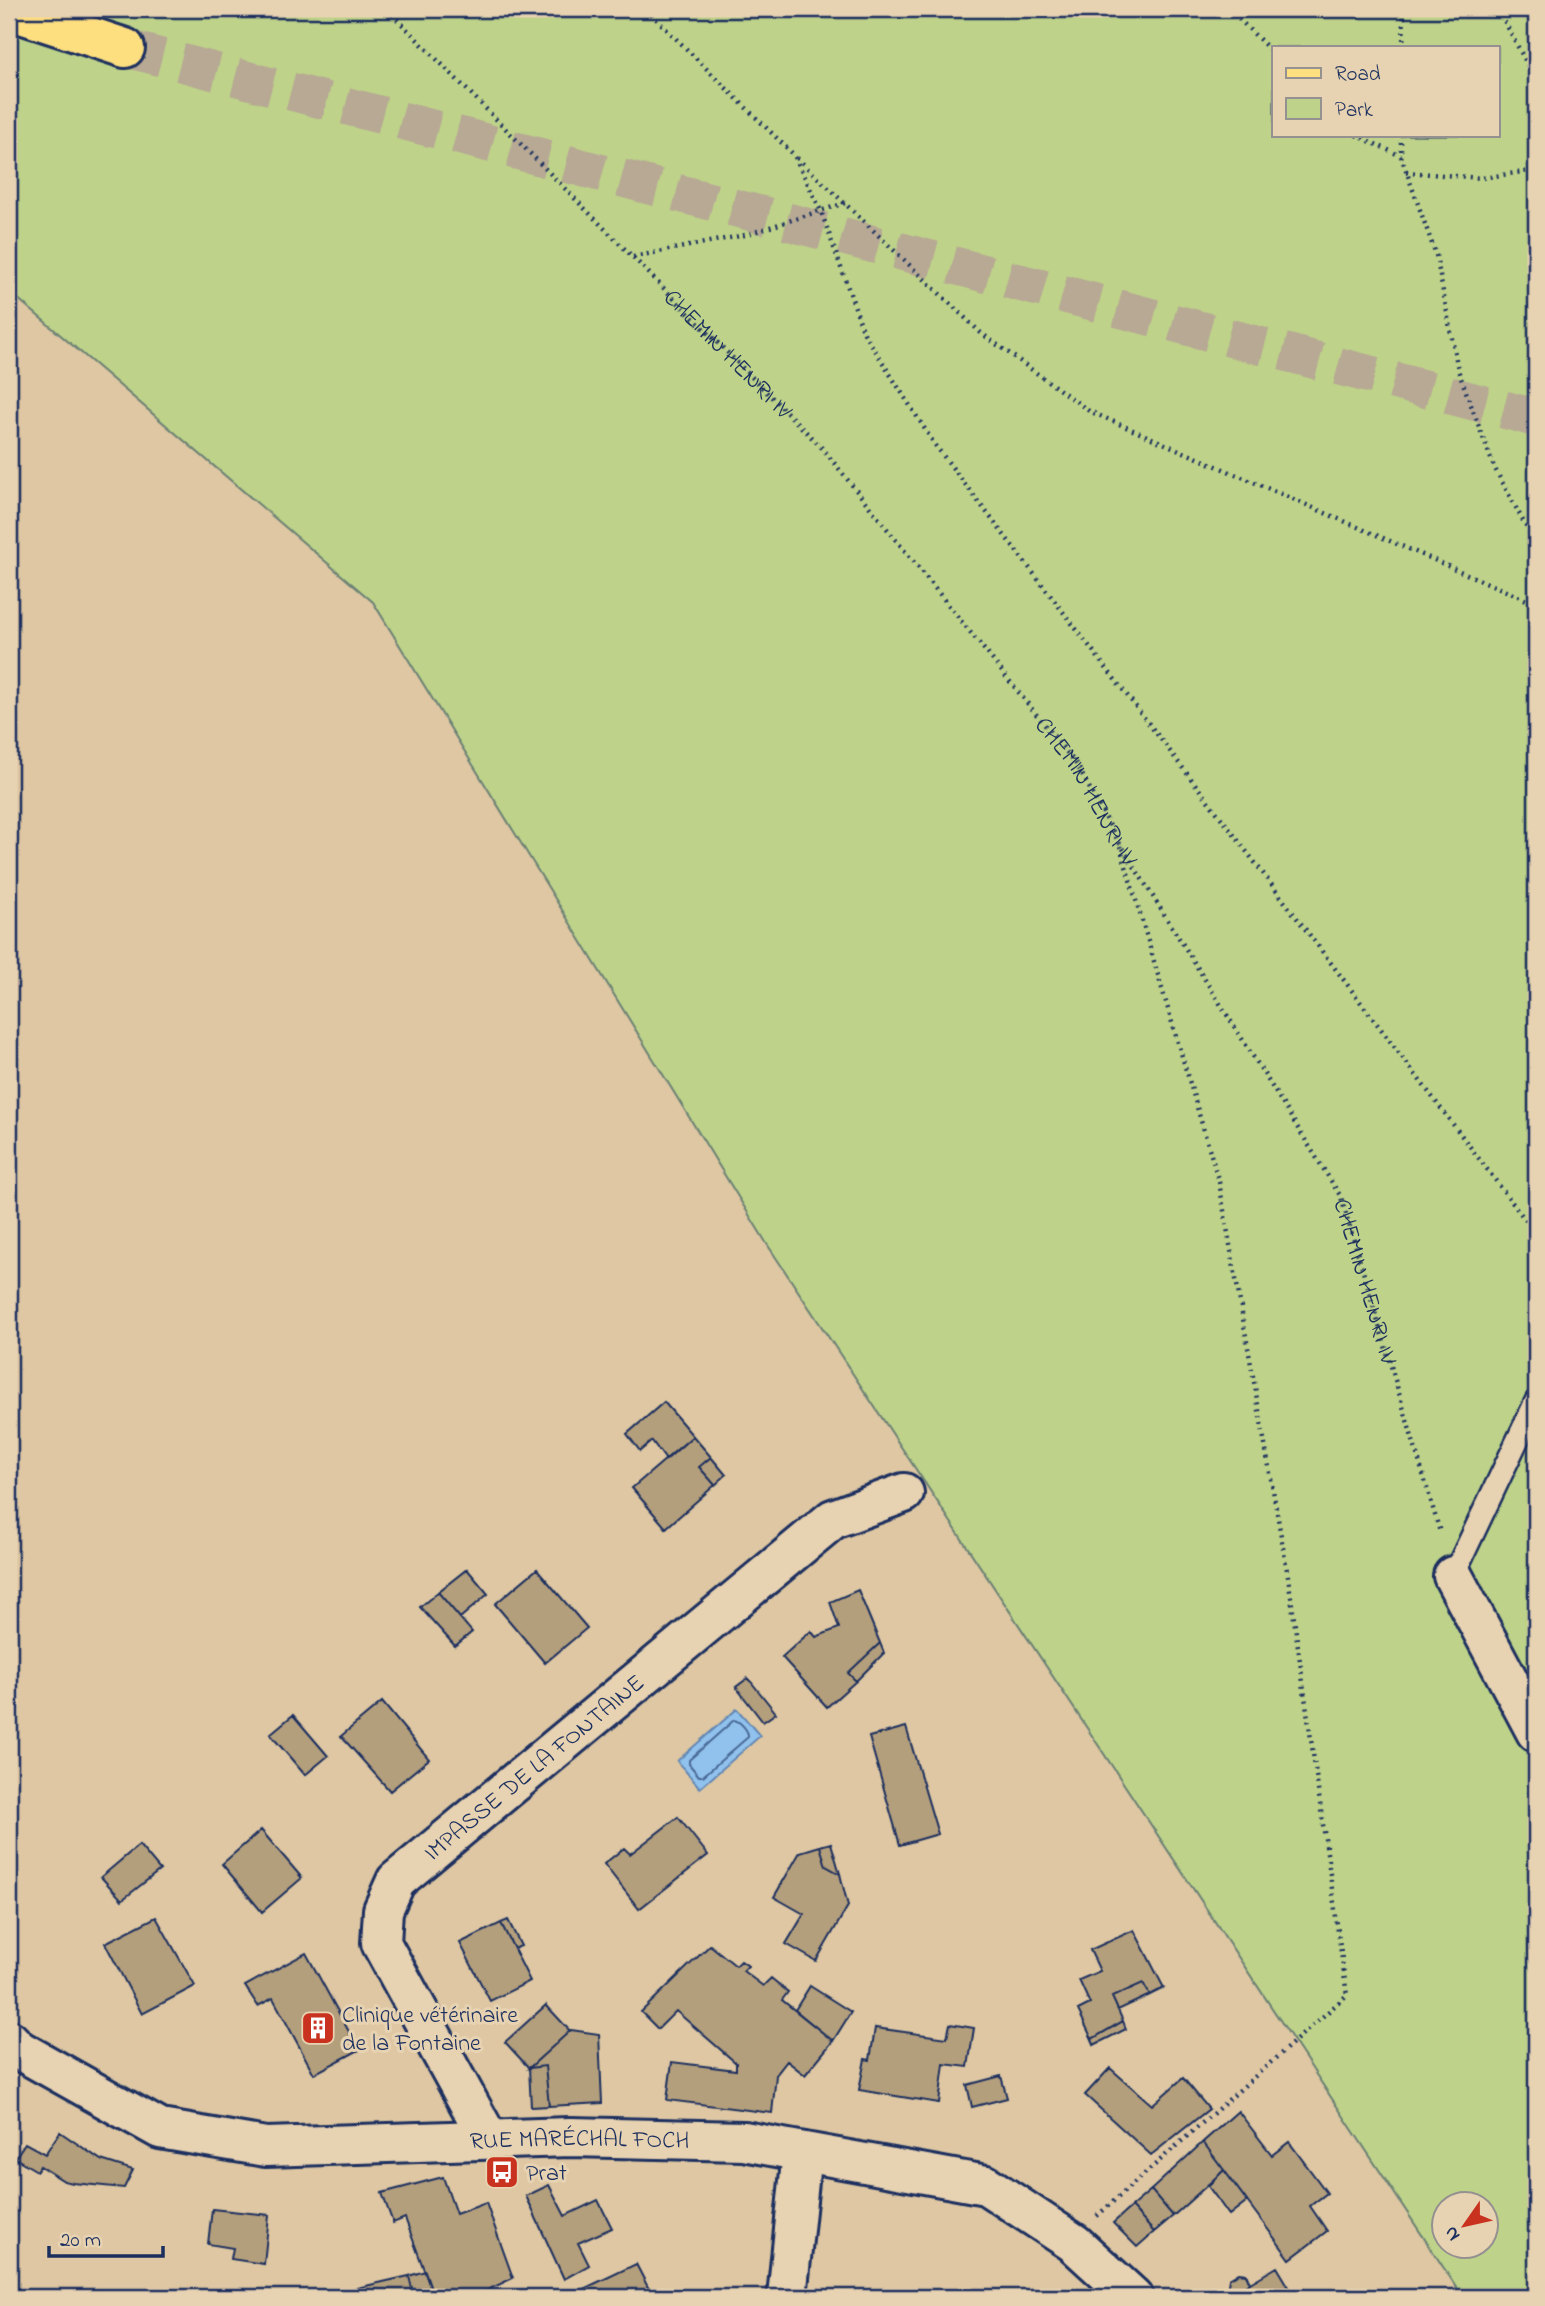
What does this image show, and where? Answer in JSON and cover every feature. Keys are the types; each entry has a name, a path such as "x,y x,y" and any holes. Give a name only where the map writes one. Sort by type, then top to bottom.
{"main road":[{"path":"9,10 125,48"}],"street":[{"name":"IMPASSE DE LA FONTAINE","path":"488,2138 381,1943 383,1910 396,1881 833,1518 904,1493"},
{"path":"1453,1576 1536,1732"},
{"name":"RUE MARÉCHAL FOCH","path":"9,2040 19,2050 160,2129 266,2147 488,2138 744,2141 986,2185 1074,2243 1133,2297"},
{"path":"787,2297 802,2152"}],"lane":[{"path":"1453,1576 1536,1401"}],"path":[{"name":"CHEMIN HENRI IV","path":"387,9 823,449 1077,765 1117,839 1341,1197 1453,1576"},
{"path":"646,9 981,333 1089,411 1536,604"},
{"path":"1229,9 1272,52"},
{"path":"1403,46 1404,9"},
{"path":"1497,9 1536,81"},
{"path":"1358,136 1401,156"},
{"path":"1401,136 1401,156 1436,255 1458,370 1494,467 1536,545"},
{"path":"794,155 821,211 863,333 935,445 1223,819 1536,1234"},
{"path":"1406,172 1480,178 1536,170"},
{"path":"633,257 745,235 845,204"},
{"path":"1074,2243 1101,2212 1347,1995 1288,1576 1219,1182 1117,839"}],"green space":[{"path":"9,9 1536,9 1536,2297 1463,2297 1439,2260 1500,2260 1500,2190 1430,2190 1430,2247 767,1244 373,602 9,291"}],"water":[{"path":"737,1709 760,1736 700,1788 677,1761"}],"building":[{"path":"664,1402 693,1436 666,1460 652,1441 640,1451 627,1434"},
{"path":"693,1436 711,1457 699,1467 715,1485 666,1528 632,1488"},
{"path":"711,1457 726,1475 715,1485 699,1467"},
{"path":"467,1569 488,1594 460,1618 438,1592"},
{"path":"537,1569 587,1628 545,1663 495,1604"},
{"path":"858,1590 880,1643 848,1673 856,1681 827,1707 782,1657 811,1631 816,1637 839,1628 830,1602"},
{"path":"438,1592 472,1632 455,1646 420,1607"},
{"path":"880,1643 884,1653 856,1681 848,1673"},
{"path":"748,1678 776,1713 763,1722 736,1687"},
{"path":"382,1702 429,1759 390,1791 341,1736"},
{"path":"293,1715 328,1756 305,1775 270,1734"},
{"path":"906,1727 938,1834 900,1845 869,1737"},
{"path":"678,1817 708,1855 639,1909 604,1864 624,1848 630,1854"},
{"path":"261,1830 302,1878 262,1912 222,1864"},
{"path":"831,1843 840,1874 826,1866 820,1846"},
{"path":"139,1845 160,1870 122,1900 101,1877"},
{"path":"820,1846 826,1866 840,1874 848,1906 816,1961 786,1944 804,1914 774,1897 800,1852"},
{"path":"156,1917 195,1986 142,2014 105,1943"},
{"path":"508,1920 521,1946 514,1949 501,1923"},
{"path":"501,1923 530,1981 490,2001 460,1943"},
{"path":"1134,1930 1164,1988 1150,1995 1143,1983 1112,1997 1123,2021 1092,2039 1078,2010 1090,2004 1079,1980 1100,1971 1090,1950"},
{"path":"710,1945 736,1966 741,1961 748,1966 743,1971 763,1986 771,1978 788,1992 782,2000 833,2041 805,2075 787,2061 776,2075 772,2113 667,2100 672,2062 736,2070 736,2063 676,2011 658,2029 641,2012"},
{"name":"Clinique vétérinaire de la Fontaine","path":"306,1953 359,2050 314,2074 273,1998 258,2006 245,1986"},
{"path":"1143,1983 1150,1995 1118,2010 1112,1997"},
{"path":"810,1986 851,2012 833,2041 795,2010"},
{"path":"546,2005 570,2031 529,2068 505,2042"},
{"path":"1123,2021 1126,2029 1094,2045 1092,2039"},
{"path":"950,2024 974,2028 968,2067 944,2064 939,2103 859,2090 865,2059 870,2060 875,2028 947,2038"},
{"path":"571,2030 599,2034 602,2103 549,2106 545,2066 529,2068"},
{"path":"545,2066 549,2106 531,2107 529,2068"},
{"path":"1110,2068 1152,2105 1183,2078 1209,2109 1151,2155 1085,2095"},
{"path":"1001,2076 1007,2098 972,2107 967,2085"},
{"path":"1238,2111 1272,2155 1289,2142 1327,2193 1310,2206 1327,2231 1290,2259 1203,2142"},
{"path":"60,2132 101,2160 133,2170 124,2188 64,2181 40,2166 37,2171 15,2158 25,2143 45,2154"},
{"path":"1203,2142 1224,2170 1173,2216 1151,2190"},
{"path":"1224,2170 1247,2201 1229,2215 1208,2186"},
{"path":"443,2177 456,2214 486,2203 513,2278 473,2297 434,2297 405,2218 393,2223 382,2193"},
{"path":"549,2185 565,2216 598,2200 612,2228 578,2243 589,2265 564,2279 526,2196"},
{"path":"1151,2190 1173,2216 1154,2232 1131,2207"},
{"path":"1131,2207 1154,2232 1137,2247 1113,2223"},
{"path":"212,2209 269,2215 264,2264 231,2259 233,2248 208,2244"},
{"path":"636,2264 653,2297 575,2297 573,2294"},
{"path":"1277,2267 1295,2297 1226,2297 1250,2283"},
{"path":"425,2271 434,2297 414,2297 409,2276"},
{"path":"1239,2273 1246,2274 1250,2283 1233,2293 1228,2285 1229,2279"},
{"path":"409,2276 414,2297 332,2297 331,2294"}],"tunnel":[{"path":"125,48 1536,418"}],"place":[{"name":"Clinique vétérinaire de la Fontaine","path":"318,2028"},
{"name":"Prat","path":"502,2172"}]}
